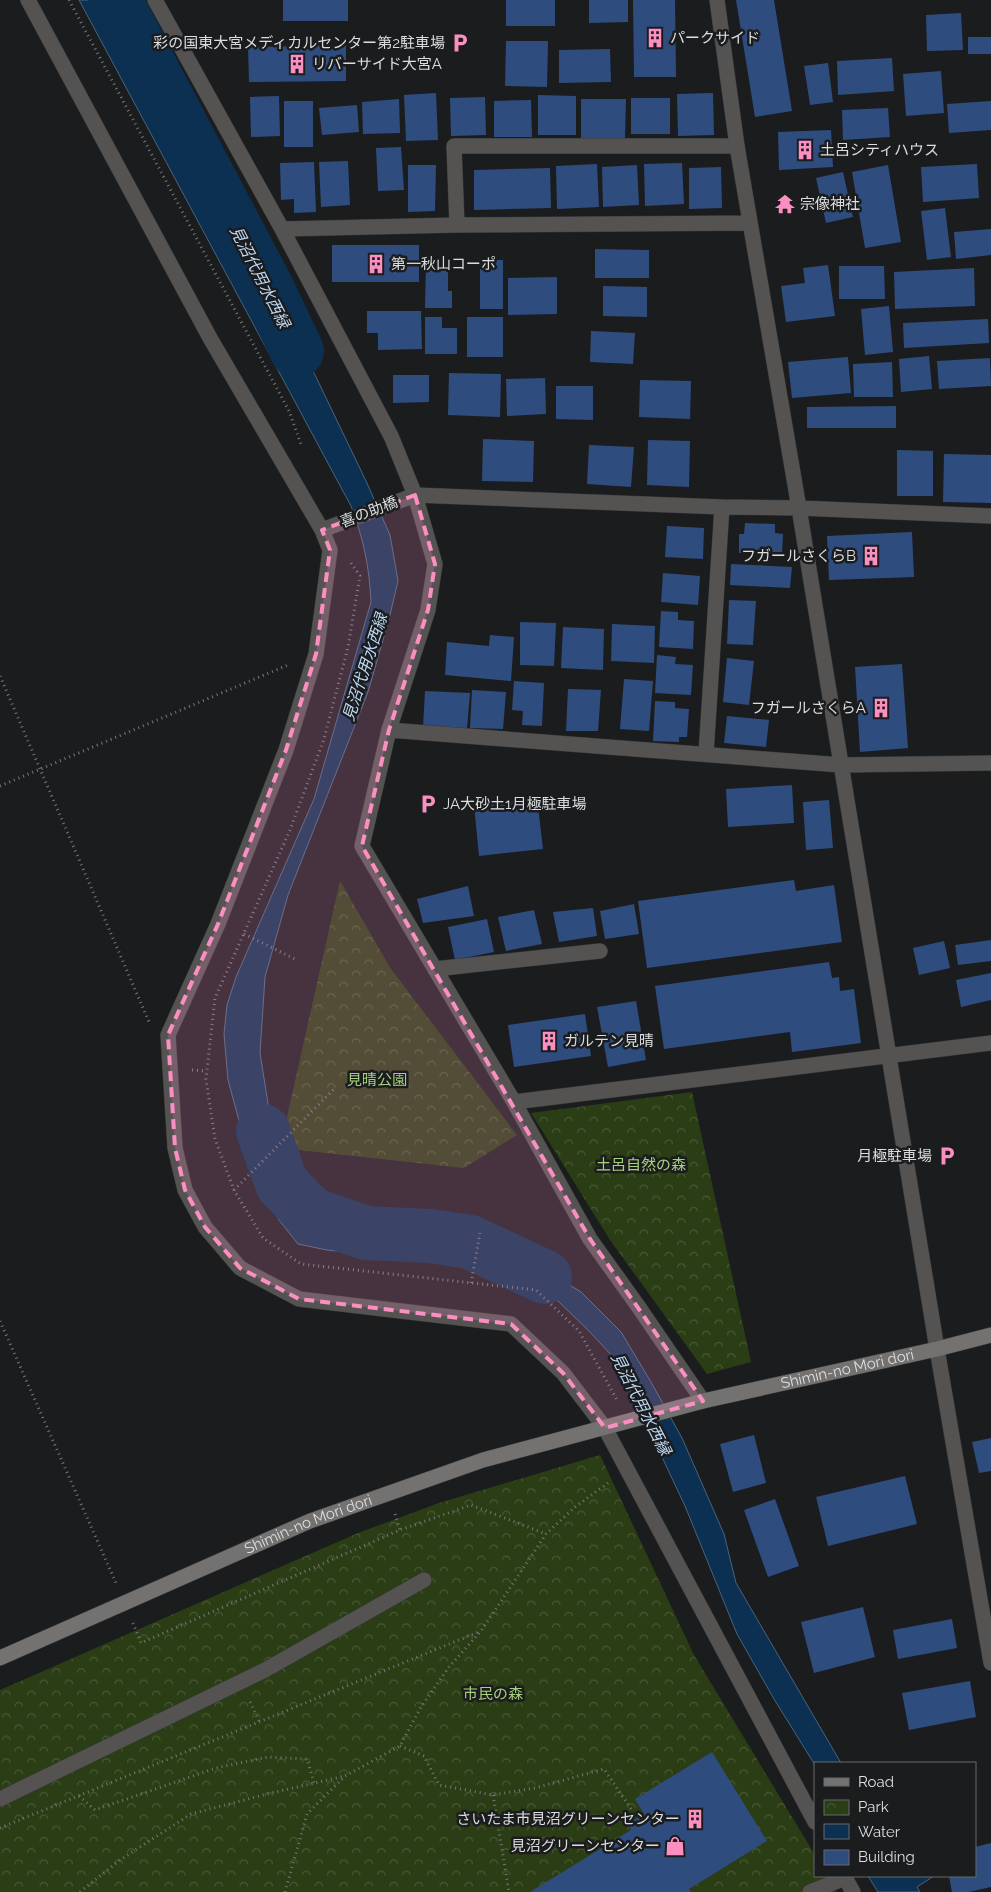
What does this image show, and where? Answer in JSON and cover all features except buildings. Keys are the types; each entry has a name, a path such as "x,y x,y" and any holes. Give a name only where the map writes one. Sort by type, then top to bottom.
{"street":[{"path":"28,0 210,338 322,530 330,550 316,654 282,759 218,924 168,1035 175,1148 185,1190 205,1227 240,1268 299,1299 511,1324 563,1373 605,1428 814,1820"},
{"path":"155,0 282,229 391,436 415,495 435,564 428,610 389,730 362,846 514,1102 590,1239 703,1401"},
{"path":"717,0 737,146 991,1663"},
{"path":"458,225 454,146 737,146"},
{"path":"282,229 458,225 750,223"},
{"path":"415,495 991,516"},
{"name":"喜の助橋","path":"322,530 415,495"},
{"path":"706,754 722,507"},
{"path":"389,730 841,765 991,763"},
{"path":"435,969 600,951"},
{"path":"514,1102 991,1043"},
{"name":"Shimin-no Mori dori","path":"0,1658 328,1515 483,1460 703,1401 991,1336"},
{"path":"0,1799 266,1670 424,1580"},
{"path":"810,1892 844,1877 853,1892"}],"path":[{"path":"69,0 289,411 303,450"},
{"path":"330,550 347,558 360,576 348,647 324,739 290,830 215,998 206,1079 215,1139 234,1190 263,1238 302,1264 536,1290 579,1332 628,1422"},
{"path":"0,786 316,654"},
{"path":"0,676 152,1029"},
{"path":"244,934 297,960"},
{"path":"234,1190 335,1088"},
{"path":"471,1283 480,1233"},
{"path":"0,1321 141,1643 400,1530 471,1505 546,1534"},
{"path":"80,1892 120,1860 191,1814 345,1776 400,1746 421,1707 450,1667 481,1631 546,1534 575,1507 627,1470"},
{"path":"393,1511 400,1530"},
{"path":"0,1828 481,1631"},
{"path":"248,1696 259,1721"},
{"path":"400,1746 424,1756 439,1785 493,1795 535,1788 604,1769 631,1809"},
{"path":"78,1796 95,1810 216,1768 268,1757 307,1759 314,1783"},
{"path":"285,1892 307,1814 345,1776"},
{"path":"493,1795 509,1892"}],"highlighted area":[{"path":"415,495 435,564 428,610 389,730 362,846 590,1239 703,1401 605,1428 563,1373 511,1324 299,1299 240,1268 205,1227 185,1190 175,1148 168,1035 218,924 286,750 316,654 330,550 322,530"}],"green space":[{"name":"見晴公園","path":"340,881 391,969 517,1135 464,1168 280,1148"},
{"name":"土呂自然の森","path":"692,1092 751,1362 707,1374 610,1240 531,1113"},
{"name":"市民の森","path":"600,1455 694,1655 814,1853 814,1877 829,1877 837,1892 0,1892 0,1690 358,1533 439,1503"}],"water":[{"path":"79,0 107,0 108,3 103,7 108,10 120,28 145,78 249,266 279,300 390,535 398,581 389,619 368,692 288,895 265,977 260,1053 270,1116 284,1167 302,1216 367,1229 437,1233 504,1254 553,1275 581,1292 621,1332 682,1438 724,1534 736,1583 840,1762 814,1763 774,1699 737,1634 685,1506 630,1389 614,1358 588,1330 558,1301 485,1266 327,1250 298,1244 279,1220 260,1184 246,1146 228,1080 224,1034 227,1005 236,977 314,799 371,602 363,542 351,506"},
{"path":"869,1877 932,1877 917,1887 920,1892 878,1892"}],"waterway":[{"name":"見沼代用水西緑","path":"115,0 268,290 297,351"},
{"name":"見沼代用水西縁","path":"263,1131 282,1184 311,1214 366,1233 430,1236 470,1242 545,1277"}],"place":[{"name":"パークサイド","path":"655,38"},
{"name":"彩の国東大宮メディカルセンター第2駐車場","path":"460,43"},
{"name":"リバーサイド大宮A","path":"297,64"},
{"name":"土呂シティハウス","path":"805,150"},
{"name":"宗像神社","path":"785,204"},
{"name":"第一秋山コーポ","path":"376,264"},
{"name":"フガールさくらB","path":"871,556"},
{"name":"フガールさくらA","path":"881,708"},
{"name":"JA大砂土1月極駐車場","path":"428,804"},
{"name":"ガルテン見晴","path":"549,1041"},
{"name":"月極駐車場","path":"947,1156"},
{"name":"さいたま市見沼グリーンセンター","path":"695,1819"},
{"name":"見沼グリーンセンター","path":"675,1846"}]}
